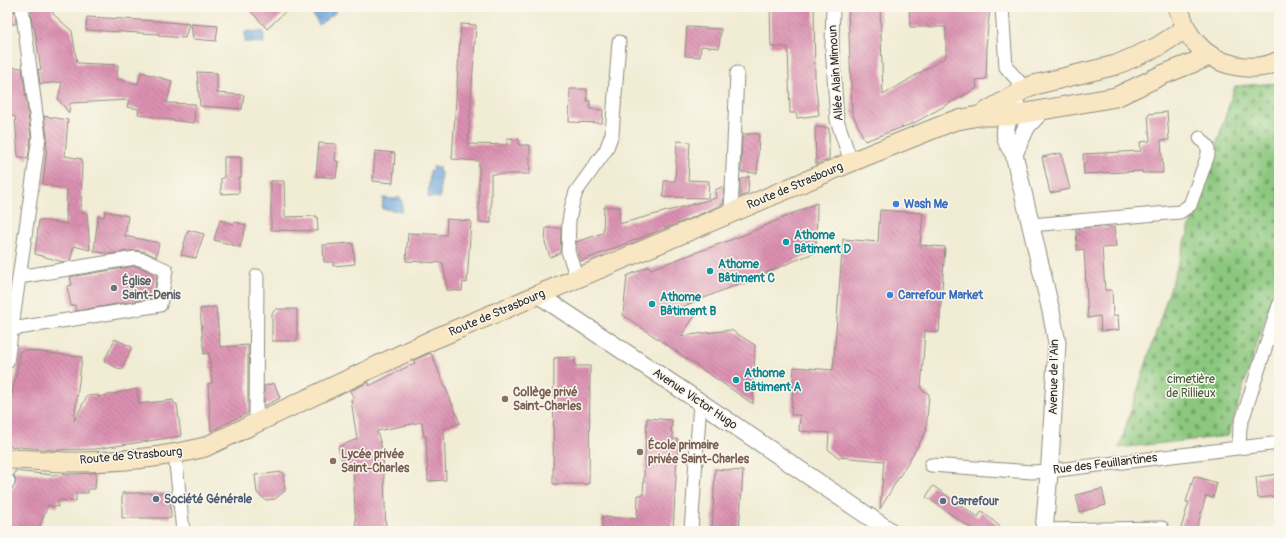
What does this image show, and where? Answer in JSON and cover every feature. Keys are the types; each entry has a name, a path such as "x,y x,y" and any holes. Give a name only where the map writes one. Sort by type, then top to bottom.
{"main road":[{"path":"1178,7 1185,29 1196,44 1210,56 1230,65 1253,68 1278,63"},
{"name":"Route de Strasbourg","path":"978,116 1030,86 1116,65 1157,47 1185,29"},
{"name":"Route de Strasbourg","path":"7,459 71,462 125,459 174,454 205,447 434,339 850,162 953,121 978,116 1010,116 1116,97 1162,75 1210,56"}],"street":[{"path":"7,362 39,137 22,7"},
{"name":"Allée Alain Mimoun","path":"833,7 832,46 837,120 850,162"},
{"path":"1002,7 1006,67 1022,84 1030,86"},
{"path":"577,278 568,251 569,221 576,192 606,150 612,134 619,42"},
{"path":"732,213 738,74"},
{"name":"Avenue de l'Ain","path":"1030,86 1010,116 1006,127 1006,139 1014,154 1057,343 1044,531 1162,528"},
{"path":"1014,154 1027,126 1043,109"},
{"path":"1031,225 1180,212 1190,205 1208,155 1208,147 1200,138"},
{"path":"12,329 160,305 166,270 144,260 135,258 19,277"},
{"path":"256,424 257,276"},
{"name":"Avenue Victor Hugo","path":"539,295 890,531"},
{"path":"1238,448 1240,427 1279,305"},
{"path":"691,531 700,402"},
{"name":"Rue des Feuillantines","path":"931,465 1032,472 1049,471 1279,443"},
{"path":"174,454 183,531"}],"green space":[{"name":"cimetière de Rillieux","path":"1279,83 1279,275 1228,436 1119,448 1235,86"}],"water":[{"path":"326,7 335,9 336,12 319,25 313,15"},
{"path":"245,31 264,32 264,43 245,42"},
{"path":"433,167 439,167 439,172 441,172 440,198 428,197 430,171 432,171"},
{"path":"399,197 402,200 402,211 382,209 383,198 395,199"}],"building":[{"path":"32,7 52,7 53,14 72,31 77,63 118,65 117,79 138,84 141,72 172,81 167,103 195,104 194,123 138,114 139,109 127,107 129,100 70,103 69,113 58,99 62,82 40,84 38,69 41,70 34,25 32,25"},
{"path":"247,7 290,7 267,29"},
{"path":"770,7 814,7 815,80 819,115 797,118 796,113 790,113 788,47 771,47"},
{"path":"848,7 880,7 883,95 946,57 946,27 910,27 909,7 990,7 986,46 986,79 976,80 977,88 914,123 865,141 852,113"},
{"path":"7,11 15,11 16,24 7,24"},
{"path":"87,17 189,24 185,38 158,36 159,34 86,30"},
{"path":"191,24 218,26 216,41 193,39"},
{"path":"461,24 476,25 468,144 507,145 507,138 519,139 519,145 530,145 530,174 491,174 491,223 479,222 479,161 452,159"},
{"path":"687,27 721,29 719,48 701,46 700,57 685,56"},
{"path":"7,67 22,68 31,137 28,159 18,156 15,116 7,117"},
{"path":"197,72 217,73 217,93 244,95 242,109 200,106"},
{"path":"570,89 587,89 587,101 590,101 590,109 603,110 602,123 569,122"},
{"path":"1167,112 1169,140 1161,140 1163,173 1142,173 1142,171 1084,174 1083,154 1141,151 1140,142 1150,141 1148,114"},
{"path":"44,116 68,120 65,156 82,159 81,212 87,213 90,250 74,246 70,261 63,262 35,254 39,220 66,224 67,190 43,184 47,146 46,147 47,136"},
{"path":"815,127 829,128 829,159 816,164"},
{"path":"742,134 759,134 757,173 741,172"},
{"path":"677,141 690,142 688,180 709,181 708,198 663,197 664,181 675,181"},
{"path":"319,143 336,144 335,161 338,161 336,178 316,176"},
{"path":"375,151 395,153 393,183 373,181"},
{"path":"1061,153 1070,189 1050,193 1042,157"},
{"path":"224,157 241,157 239,193 221,194 221,178 224,178"},
{"path":"749,176 748,193 740,197 740,180"},
{"path":"271,181 284,181 285,217 317,216 318,231 271,230"},
{"path":"724,186 723,204 684,221 581,261 576,242 603,233 604,207 620,207 619,224 716,198 715,190"},
{"path":"817,203 816,252 682,307 695,316 681,336 731,330 755,345 753,404 623,315 627,276 649,266 651,269 744,235"},
{"name":"Carrefour Market","path":"880,210 923,213 920,245 945,247 939,332 925,331 921,389 929,394 926,432 880,509 884,461 838,457 828,449 829,433 799,431 800,415 791,415 794,367 833,370 843,239 878,242"},
{"path":"105,211 128,216 125,236 159,243 156,257 146,252 136,250 109,254 94,251 98,216 104,217"},
{"path":"447,219 471,221 467,283 463,282 462,291 447,290 443,263 406,261 408,233 446,235"},
{"path":"220,220 234,224 235,222 246,225 240,247 214,240"},
{"path":"1114,227 1116,247 1102,248 1105,290 1112,290 1113,316 1118,315 1119,330 1101,331 1100,316 1088,318 1084,249 1077,250 1076,229"},
{"path":"546,228 561,228 560,253 550,257 545,242"},
{"path":"188,230 204,234 196,258 181,255"},
{"path":"353,243 355,264 333,266 333,262 324,262 323,245"},
{"name":"Église Saint-Denis","path":"135,266 157,275 153,298 76,311 75,305 71,306 67,286 72,285 70,277"},
{"path":"216,307 220,347 248,345 248,413 211,431 208,384 212,383 209,353 204,354 200,309"},
{"path":"276,309 297,309 297,341 272,341 272,313"},
{"path":"115,339 132,347 121,370 104,361"},
{"path":"24,350 82,357 74,421 87,396 98,395 98,397 137,389 139,404 173,400 174,404 177,404 181,436 96,449 55,450 7,446 7,415 17,371 19,352"},
{"path":"431,353 460,423 444,429 446,480 428,481 426,436 424,437 422,422 377,431 383,452 386,531 356,531 353,465 344,468 338,447 357,439 351,400 354,398 350,391 369,382 369,386 415,363 414,360"},
{"path":"575,357 575,366 590,366 589,484 553,484 554,358"},
{"path":"274,383 280,398 264,406 264,386"},
{"path":"647,418 672,420 671,432 673,433 673,439 678,439 673,531 602,531 602,517 637,519 638,495 643,495"},
{"path":"715,469 743,471 739,531 712,531"},
{"path":"15,471 53,475 96,473 95,489 88,489 88,493 76,493 76,501 58,500 58,507 48,505 38,531 7,531 7,494 8,491 15,485"},
{"path":"283,472 285,491 275,499 266,500 257,493 255,475"},
{"path":"1279,474 1279,496 1258,498 1256,477"},
{"path":"1194,476 1217,483 1213,498 1206,496 1196,531 1180,531 1189,502 1186,502"},
{"path":"933,486 978,517 982,511 1005,531 975,531 926,497"},
{"path":"1102,489 1106,505 1080,512 1076,495"},
{"path":"122,493 170,493 171,518 122,518"}],"place":[{"name":"Wash Me","path":"896,204"},
{"name":"Athome Bâtiment D","path":"786,242"},
{"name":"Athome Bâtiment C","path":"710,271"},
{"name":"Église Saint-Denis","path":"114,288"},
{"name":"Carrefour Market","path":"890,295"},
{"name":"Athome Bâtiment B","path":"652,304"},
{"name":"Athome Bâtiment A","path":"736,380"},
{"name":"Collège privé Saint-Charles","path":"505,399"},
{"name":"École primaire privée Saint-Charles","path":"640,452"},
{"name":"Lycée privée Saint-Charles","path":"333,461"},
{"name":"Société Générale","path":"156,499"},
{"name":"Carrefour","path":"943,501"}]}
